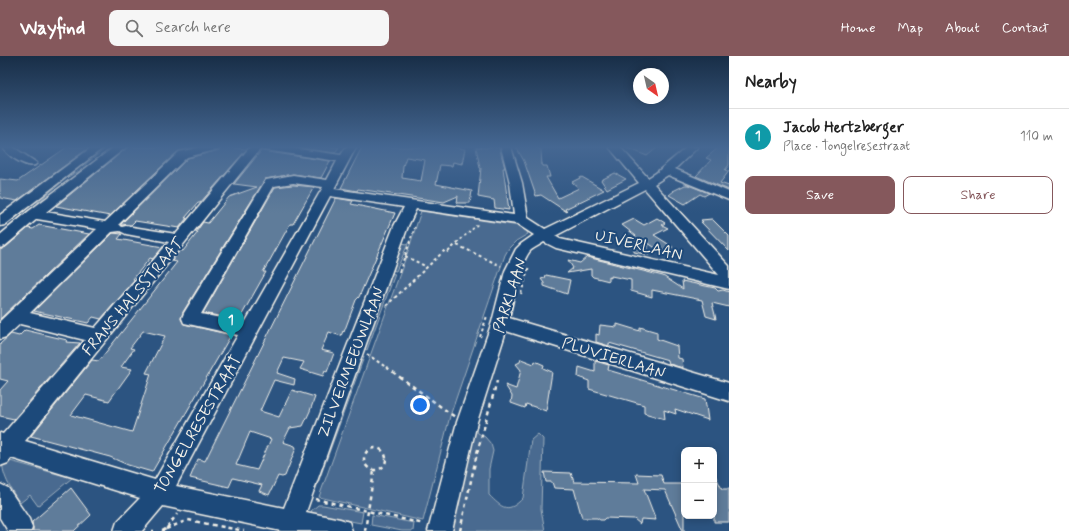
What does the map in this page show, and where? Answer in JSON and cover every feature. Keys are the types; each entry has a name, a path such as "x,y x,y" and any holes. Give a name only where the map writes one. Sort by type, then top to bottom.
{"street":[{"path":"0,222 68,169"},
{"path":"0,243 34,214 92,169"},
{"path":"0,332 16,316 117,229 167,169"},
{"name":"FRANS HALSSTRAAT","path":"2,448 99,336 237,169"},
{"name":"TONGELRESESTRAAT","path":"128,530 160,492 339,169"},
{"path":"250,331 190,318 270,183 279,180 293,179 328,188 412,204 520,220 520,201 514,169"},
{"path":"633,169 729,276"},
{"path":"666,170 729,196"},
{"name":"PARKLAAN","path":"434,529 500,322 518,259 526,248 543,236 646,184 666,170"},
{"name":"ZILVERMEEUWLAAN","path":"291,521 299,496 364,350 401,226 412,204"},
{"path":"0,207 16,210"},
{"path":"34,214 179,239"},
{"name":"UIVERLAAN","path":"520,220 556,243 729,283"},
{"path":"16,316 99,336"},
{"name":"PLUVIERLAAN","path":"500,322 729,392"},
{"path":"2,448 160,492 172,497 340,531"},
{"path":"0,496 20,528"}],"path":[{"path":"384,308 444,251 448,252 457,245 486,216"},
{"path":"457,245 503,267"},
{"path":"405,256 427,267"},
{"path":"520,299 531,260"},
{"path":"364,350 453,416 467,422"},
{"path":"460,531 477,453 499,374"},
{"path":"376,448 380,449 385,454 386,462 382,469 374,471 366,466 364,459 369,450 376,448"},
{"path":"364,531 374,471"},
{"path":"299,496 425,524 434,529"},
{"path":"164,530 188,520 244,531"}],"shaded area":[{"path":"72,169 83,169 68,177 38,202 31,201"},
{"path":"421,211 515,225 524,229 528,234 516,241 505,255 450,416 423,521 319,497 407,254"},
{"path":"401,243 408,244 396,271 391,270"},
{"path":"389,273 395,274 367,350 361,347"},
{"path":"359,353 364,357 315,491 305,495"},
{"path":"473,430 485,437 491,444 493,451 489,469 489,495 502,506 509,508 523,498 531,440 538,434 543,439 541,509 545,531 449,531"},
{"path":"3,459 72,478 38,506 30,495 20,503 10,488 5,476 3,470"},
{"path":"318,505 363,512 361,523 313,514 311,511"},
{"path":"372,515 414,523 413,531 402,531 371,525"}],"building":[{"path":"35,169 60,169 17,201 0,198 0,179 18,181"},
{"path":"101,169 159,169 110,216 56,206"},
{"path":"177,169 229,169 185,218 187,218 179,228 135,221 131,225 121,224"},
{"path":"246,169 326,169 321,178 293,174 265,179 183,312 181,319 184,324 231,335 152,472 128,465 110,457 31,436 92,360 99,361 177,262 172,261 180,250 183,251 198,232 196,232 203,222 208,223 229,197 257,187 234,184","holes":["143,331 165,336 146,373 151,374 132,432 71,415 86,395 109,401 132,369 121,367 134,349 130,348"]},
{"path":"351,169 403,169 402,178 421,181 423,169 439,169 436,184 472,191 470,203 457,203 458,196 444,202 358,189 357,191 341,188"},
{"path":"481,169 503,169 509,210 495,208 494,200 478,197"},
{"path":"527,169 548,169 550,177 546,177 558,198 579,188 572,182 582,177 604,190 565,209 567,212 541,195 536,196"},
{"path":"702,169 726,169 729,171 720,183 729,186 729,190 696,176"},
{"path":"615,173 626,179 607,189 601,180"},
{"path":"293,185 314,187 293,224 290,224 263,272 266,272 239,320 203,313 275,187"},
{"path":"685,185 709,193 704,196 700,194 685,204 669,195 673,191"},
{"path":"336,198 353,201 351,204 395,213 359,297 356,300 344,332 343,331 341,336 329,332 321,350 334,353 327,372 325,371 323,376 300,369 304,362 284,358 277,373 295,379 294,385 274,380 260,411 279,417 292,390 315,397 303,426 290,428 283,442 295,446 296,448 285,476 278,476 269,495 259,491 262,485 233,478 229,487 190,478 198,459 205,461","holes":["250,432 271,439 257,470 236,465"]},
{"path":"657,218 665,223 662,225 668,228 654,235 673,247 663,253 648,243 649,255 634,252 634,248 625,242 636,236 622,225 634,219 644,225"},
{"path":"712,219 729,236 729,251 701,222 703,222 701,220"},
{"path":"39,225 89,234 0,319 0,250 6,247 28,228 33,229"},
{"path":"113,233 122,234 118,239 163,247 153,259 150,258 133,279 135,280 101,319 93,317 88,323 34,311"},
{"path":"587,257 663,276 683,289 682,281 715,288 718,291 723,290 729,292 729,307 712,303 716,319 706,316 702,300 652,290 652,297 631,291 631,280 611,276 611,278 609,277 609,281 593,277 591,275 591,269 567,273 573,268 568,260 580,263"},
{"path":"546,275 570,280 567,294 544,286 541,279 545,278"},
{"path":"617,324 640,331 640,327 657,332 657,339 677,346 678,358 682,359 683,368 669,364 668,360 609,343 609,346 596,342 596,334 599,335 600,325 617,327"},
{"path":"25,330 67,340 66,342 80,343 14,419 0,416 0,390 8,381 0,379 0,344 11,334 19,336"},
{"path":"521,359 534,364 535,361 544,365 543,368 552,372 546,411 526,404 525,408 511,403 512,396 505,385 516,389 521,370 516,364 520,362"},
{"path":"595,361 609,365 608,370 705,399 708,420 675,409 676,414 664,410 665,419 644,413 644,405 589,389 589,381 578,377 579,367 595,372"},
{"path":"544,472 571,473 574,482 639,483 636,474 661,475 664,484 681,484 681,519 684,519 684,531 665,490 644,489 656,520 641,519 640,524 634,519 605,518 600,520 597,518 582,518 574,489 554,488 552,482 546,482"},
{"path":"717,479 722,489 729,489 729,522 714,522 714,519 717,519"},
{"path":"71,488 91,515 74,531 33,531 32,522"}],"place":[{"name":"Jacob Hertzberger","path":"231,340"}]}
